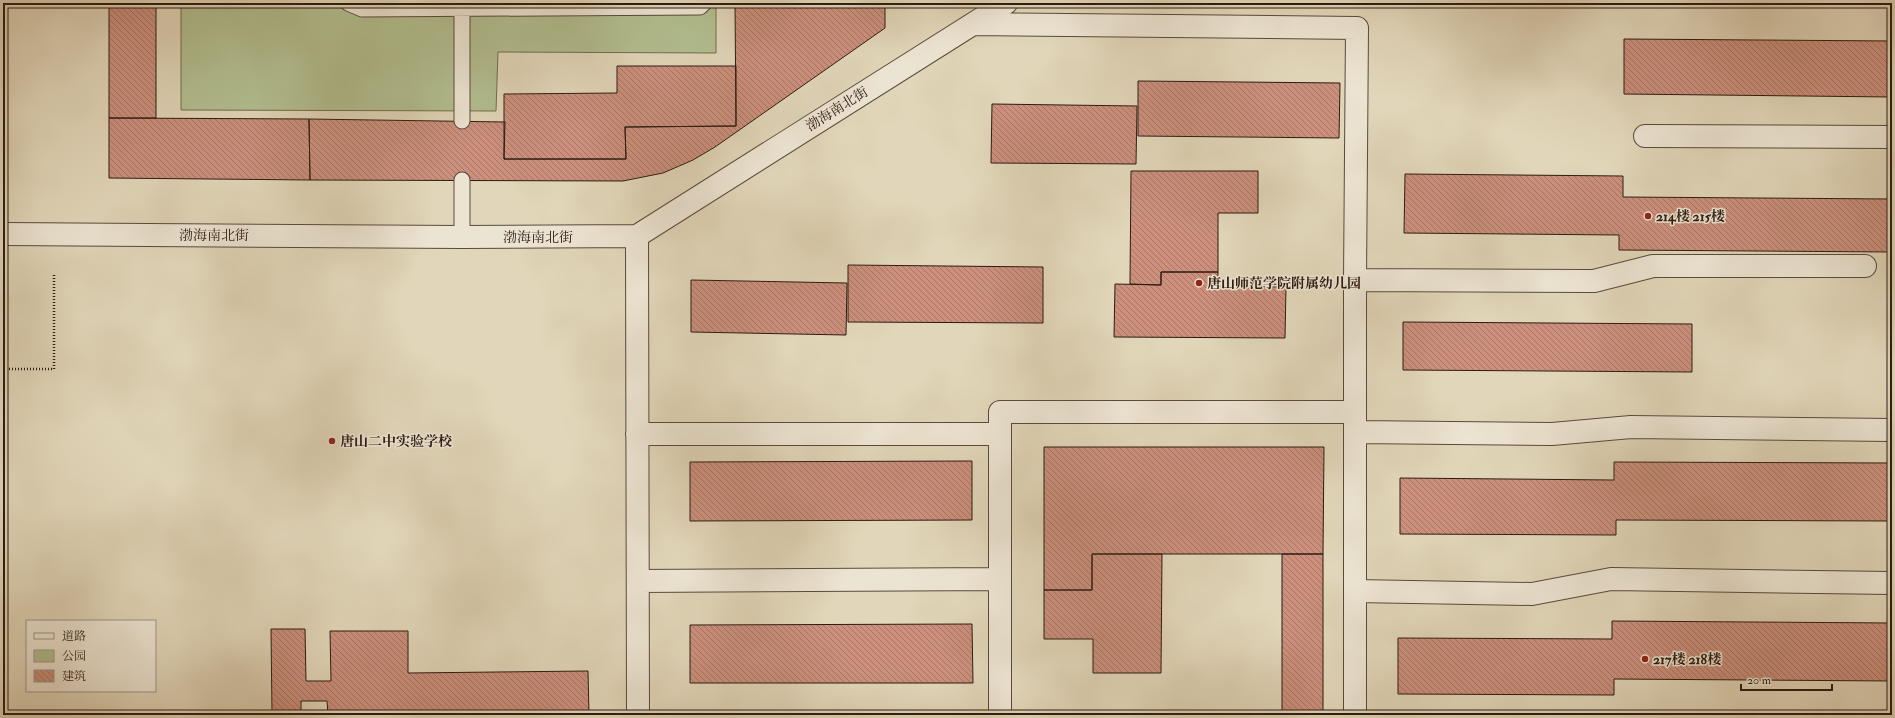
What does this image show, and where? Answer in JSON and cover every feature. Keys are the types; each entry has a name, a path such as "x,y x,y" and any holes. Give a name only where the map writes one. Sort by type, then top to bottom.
{"street":[{"name":"渤海南北街","path":"3,234 462,237 637,236 1006,3"},
{"path":"973,24 1358,28 1355,280 1355,715"},
{"path":"1645,136 1892,137"},
{"path":"637,236 638,715"},
{"path":"1355,280 1594,281 1653,266 1865,266"},
{"path":"1000,715 1000,412 1355,422 1552,434 1631,427 1892,430"},
{"path":"637,434 1000,434"},
{"path":"638,581 1000,579"},
{"path":"1355,590 1532,594 1611,579 1892,583"}],"lane":[{"path":"348,3 362,9 700,7 704,3"},
{"path":"462,9 462,121"},
{"path":"462,180 462,237"}],"path":[{"path":"3,369 54,369 54,274"}],"green space":[{"path":"181,3 716,3 716,53 498,52 496,111 181,110"}],"building":[{"path":"109,3 156,3 156,118 109,118"},
{"path":"735,3 885,3 885,28 715,147 693,160 663,173 623,181 310,180 309,119 505,122 504,159 626,159 625,127 736,126"},
{"path":"1624,39 1892,41 1892,97 1624,94"},
{"path":"617,66 736,66 736,126 625,127 626,159 504,159 504,94 617,93"},
{"path":"1138,81 1340,83 1339,138 1138,136"},
{"path":"992,104 1137,106 1136,164 991,163"},
{"path":"109,118 309,119 310,180 109,178"},
{"path":"1131,171 1258,171 1258,213 1218,213 1218,272 1161,272 1161,285 1130,284"},
{"name":"214楼 215楼","path":"1405,174 1623,176 1623,197 1892,199 1892,252 1619,250 1619,235 1404,233"},
{"path":"848,265 1043,267 1043,323 848,322"},
{"path":"1161,272 1218,272 1218,286 1286,287 1285,338 1114,337 1115,284 1161,285"},
{"path":"691,280 847,283 846,335 691,332"},
{"path":"1403,322 1692,324 1692,372 1403,370"},
{"path":"1044,447 1324,447 1323,554 1092,554 1092,590 1044,590"},
{"path":"972,461 972,520 690,521 690,462"},
{"path":"1614,462 1892,463 1892,521 1616,520 1616,535 1400,534 1400,478 1614,480"},
{"path":"1092,554 1162,554 1161,673 1093,673 1093,639 1044,639 1044,590 1092,590"},
{"path":"1282,554 1323,554 1323,715 1282,715"},
{"name":"217楼 218楼","path":"1612,621 1892,623 1892,681 1614,679 1614,695 1398,694 1398,638 1612,639"},
{"path":"972,624 973,683 690,683 690,625"},
{"path":"271,629 305,629 306,681 331,681 330,631 408,631 408,673 588,671 589,715 328,715 327,701 301,701 301,715 272,715"}],"place":[{"name":"214楼 215楼","path":"1648,216"},
{"name":"唐山师范学院附属幼儿园","path":"1199,283"},
{"name":"唐山二中实验学校","path":"332,441"},
{"name":"217楼 218楼","path":"1645,659"}]}
